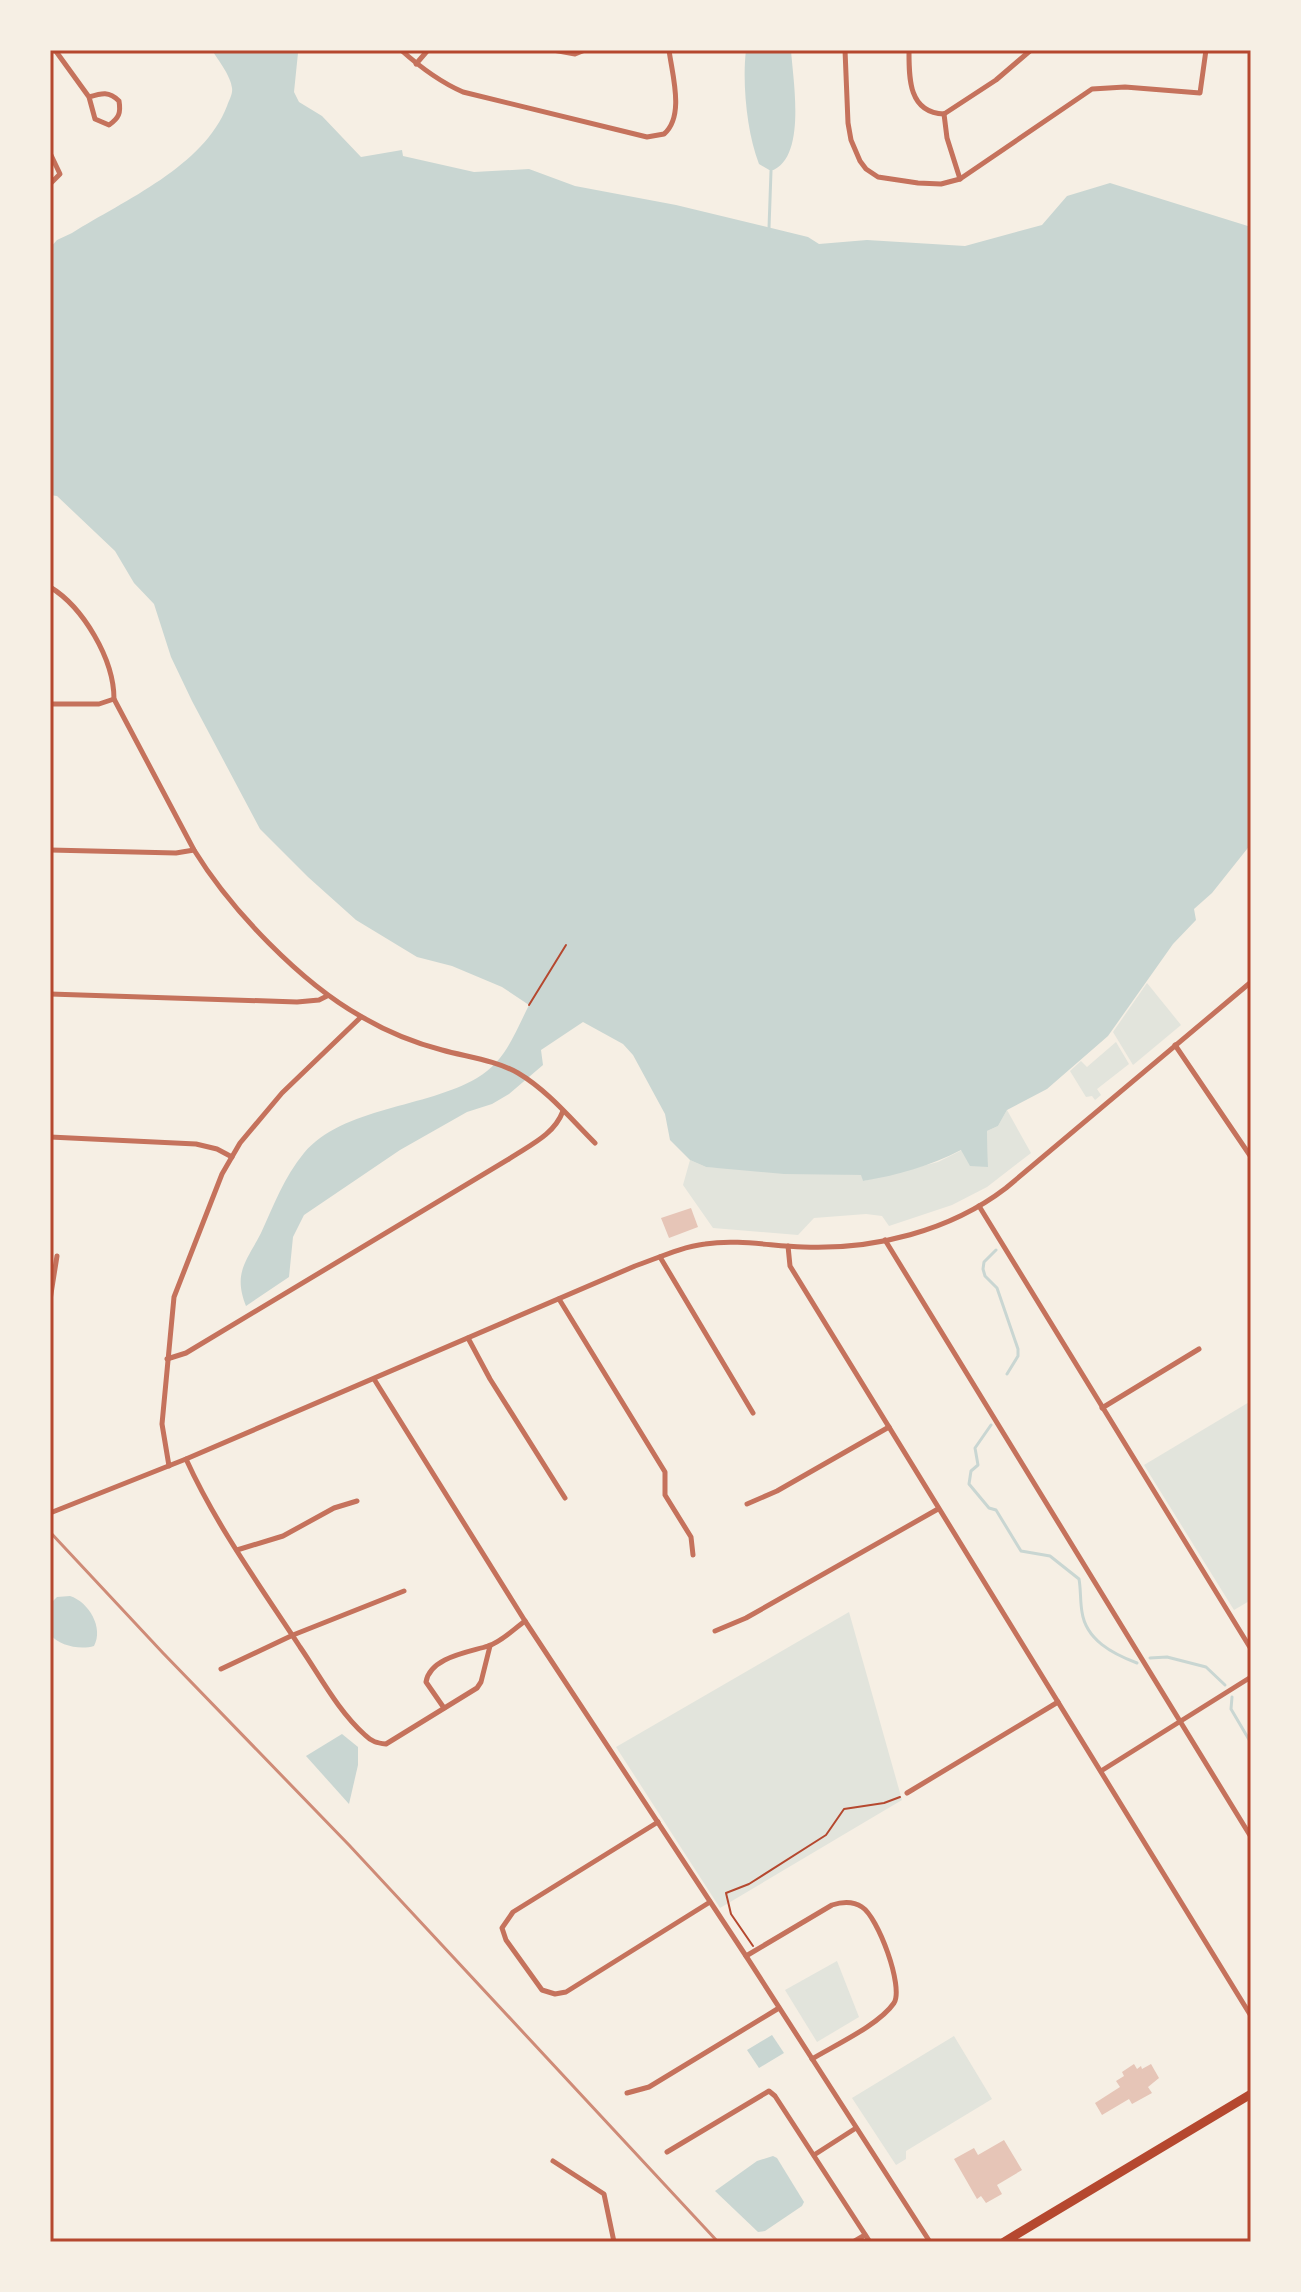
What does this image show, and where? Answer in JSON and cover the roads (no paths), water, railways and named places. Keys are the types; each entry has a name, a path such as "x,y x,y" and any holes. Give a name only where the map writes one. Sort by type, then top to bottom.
{"main road":[{"path":"1004,2242 1251,2094"}],"street":[{"path":"55,50 89,97 95,119 109,125 117,119 121,111 119,101 112,94 89,97"},
{"path":"401,50 448,86 477,97 647,137 664,134 674,121 675,99 669,50"},
{"path":"416,64 428,50"},
{"path":"554,50 575,54 585,50"},
{"path":"845,50 848,123 851,140 866,169 878,177 941,184 960,179 1092,89 1125,87 1200,93 1206,50"},
{"path":"909,50 913,95 923,107 944,114"},
{"path":"944,114 996,80 1031,50"},
{"path":"944,114 947,138 960,179"},
{"path":"50,153 60,174 50,184"},
{"path":"50,587 82,615 111,675 114,699 194,850 250,923 328,996 361,1017 438,1049 489,1061 517,1072 595,1143"},
{"path":"50,704 99,704 114,699"},
{"path":"50,850 176,853 194,850"},
{"path":"50,1513 186,1459 660,1257 719,1242 842,1247 931,1228 979,1206 1006,1188 1251,982"},
{"path":"50,994 297,1002 328,996"},
{"path":"169,1466 162,1424 174,1297 222,1174 282,1093 361,1017"},
{"path":"1175,1045 1251,1157"},
{"path":"167,1359 186,1353 509,1159 551,1131 563,1111"},
{"path":"50,1137 196,1144 217,1149 232,1157"},
{"path":"979,1206 1251,1649"},
{"path":"885,1240 1251,1837"},
{"path":"788,1246 790,1266 1251,2016"},
{"path":"50,1300 57,1256"},
{"path":"660,1257 753,1413"},
{"path":"559,1299 665,1472 665,1495 691,1537 693,1555"},
{"path":"468,1338 490,1379 565,1498"},
{"path":"1102,1408 1199,1349"},
{"path":"374,1379 525,1621 930,2242"},
{"path":"747,1504 777,1491 889,1427"},
{"path":"186,1459 237,1550 349,1719 376,1743 386,1744 480,1685 490,1646"},
{"path":"237,1550 283,1536 334,1508 357,1501"},
{"path":"715,1631 746,1618 938,1509"},
{"path":"221,1669 293,1635 404,1591"},
{"path":"444,1708 426,1682 431,1670 461,1652 490,1646 525,1621"},
{"path":"1101,1771 1251,1677"},
{"path":"907,1793 1058,1702"},
{"path":"658,1822 513,1912 502,1928 506,1940 542,1990 555,1994 566,1992 710,1902"},
{"path":"746,1956 842,1902 863,1907 876,1926 891,1964 898,1993 895,2001 880,2018 812,2059"},
{"path":"627,2093 649,2087 779,2008"},
{"path":"667,2152 769,2091 870,2242"},
{"path":"814,2155 856,2128"},
{"path":"553,2161 604,2194 614,2242"},
{"path":"853,2242 865,2235"}],"waterway":[{"path":"769,228 771,171"},
{"path":"996,1250 984,1262 983,1269 985,1276 997,1288 1018,1349 1018,1356 1007,1374"},
{"path":"991,1425 975,1448 978,1465 971,1471 969,1484 989,1508 996,1510 1021,1551 1050,1556 1079,1579 1082,1612 1089,1631 1102,1645 1137,1663"},
{"path":"1150,1658 1167,1657 1206,1667 1225,1685"},
{"path":"1232,1697 1231,1709 1251,1743"}],"railway":[{"path":"50,1532 349,1845 718,2242"}]}
